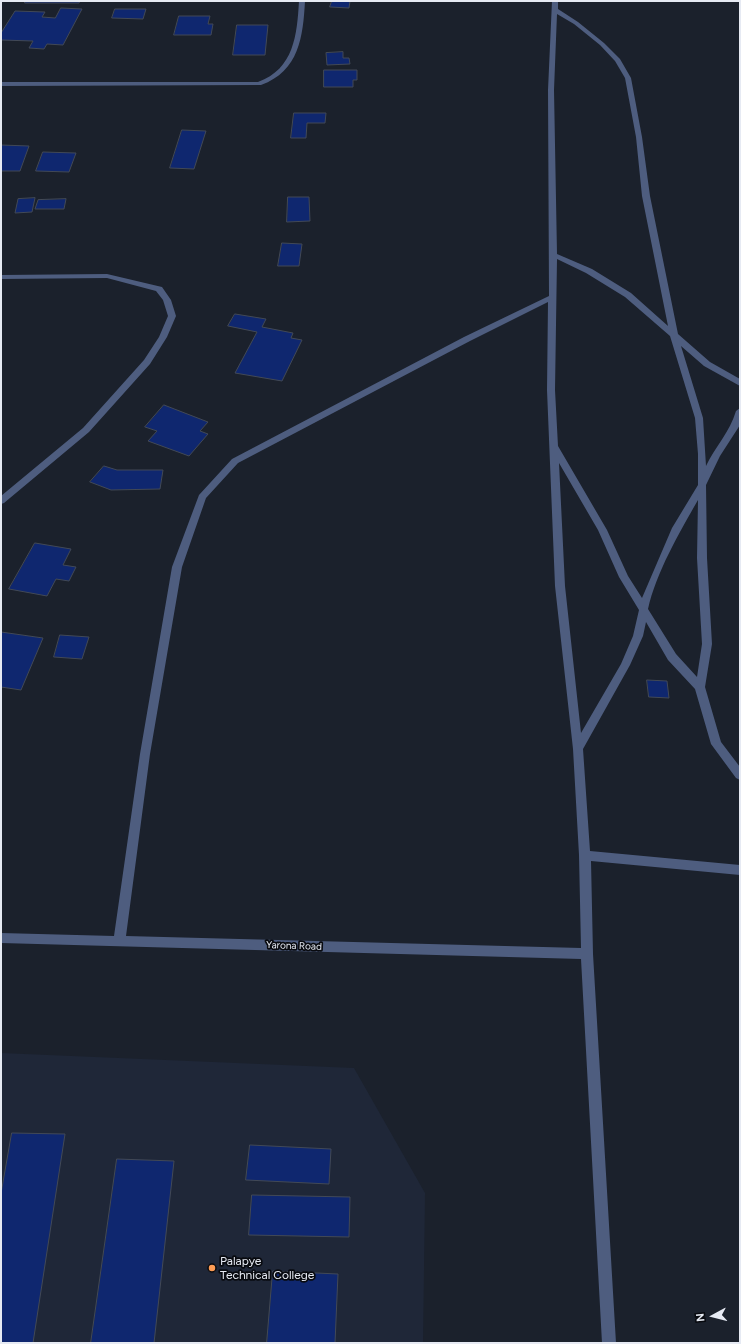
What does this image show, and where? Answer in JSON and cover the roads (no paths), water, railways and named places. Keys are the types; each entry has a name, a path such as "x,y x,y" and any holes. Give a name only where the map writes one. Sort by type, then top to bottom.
{"street":[{"path":"1,84 259,84 268,82 280,73 292,55 301,26 302,1"},
{"path":"555,1 551,90 553,254 551,390 553,446 560,586 578,749 585,855 587,954 609,1343"},
{"path":"555,10 576,23 602,44 618,60 628,78 639,137 646,196 659,252 674,335 699,418 702,454 702,558 707,644 700,687 716,744 740,775"},
{"path":"553,254 589,271 628,295 707,364 740,383"},
{"path":"1,277 107,276 159,289 167,300 172,316 163,337 147,362 86,430 1,501"},
{"path":"119,941 144,754 177,567 202,497 235,461 446,350 552,297"},
{"path":"578,749 621,671 638,636 644,608 656,571 677,528 702,485 716,455 736,425 740,411"},
{"path":"553,446 602,530 624,577 644,608 672,657 700,687"},
{"path":"585,855 740,870"},
{"name":"Yarona Road","path":"1,938 587,954"}],"place":[{"name":"Palapye Technical College","path":"212,1268"}]}
